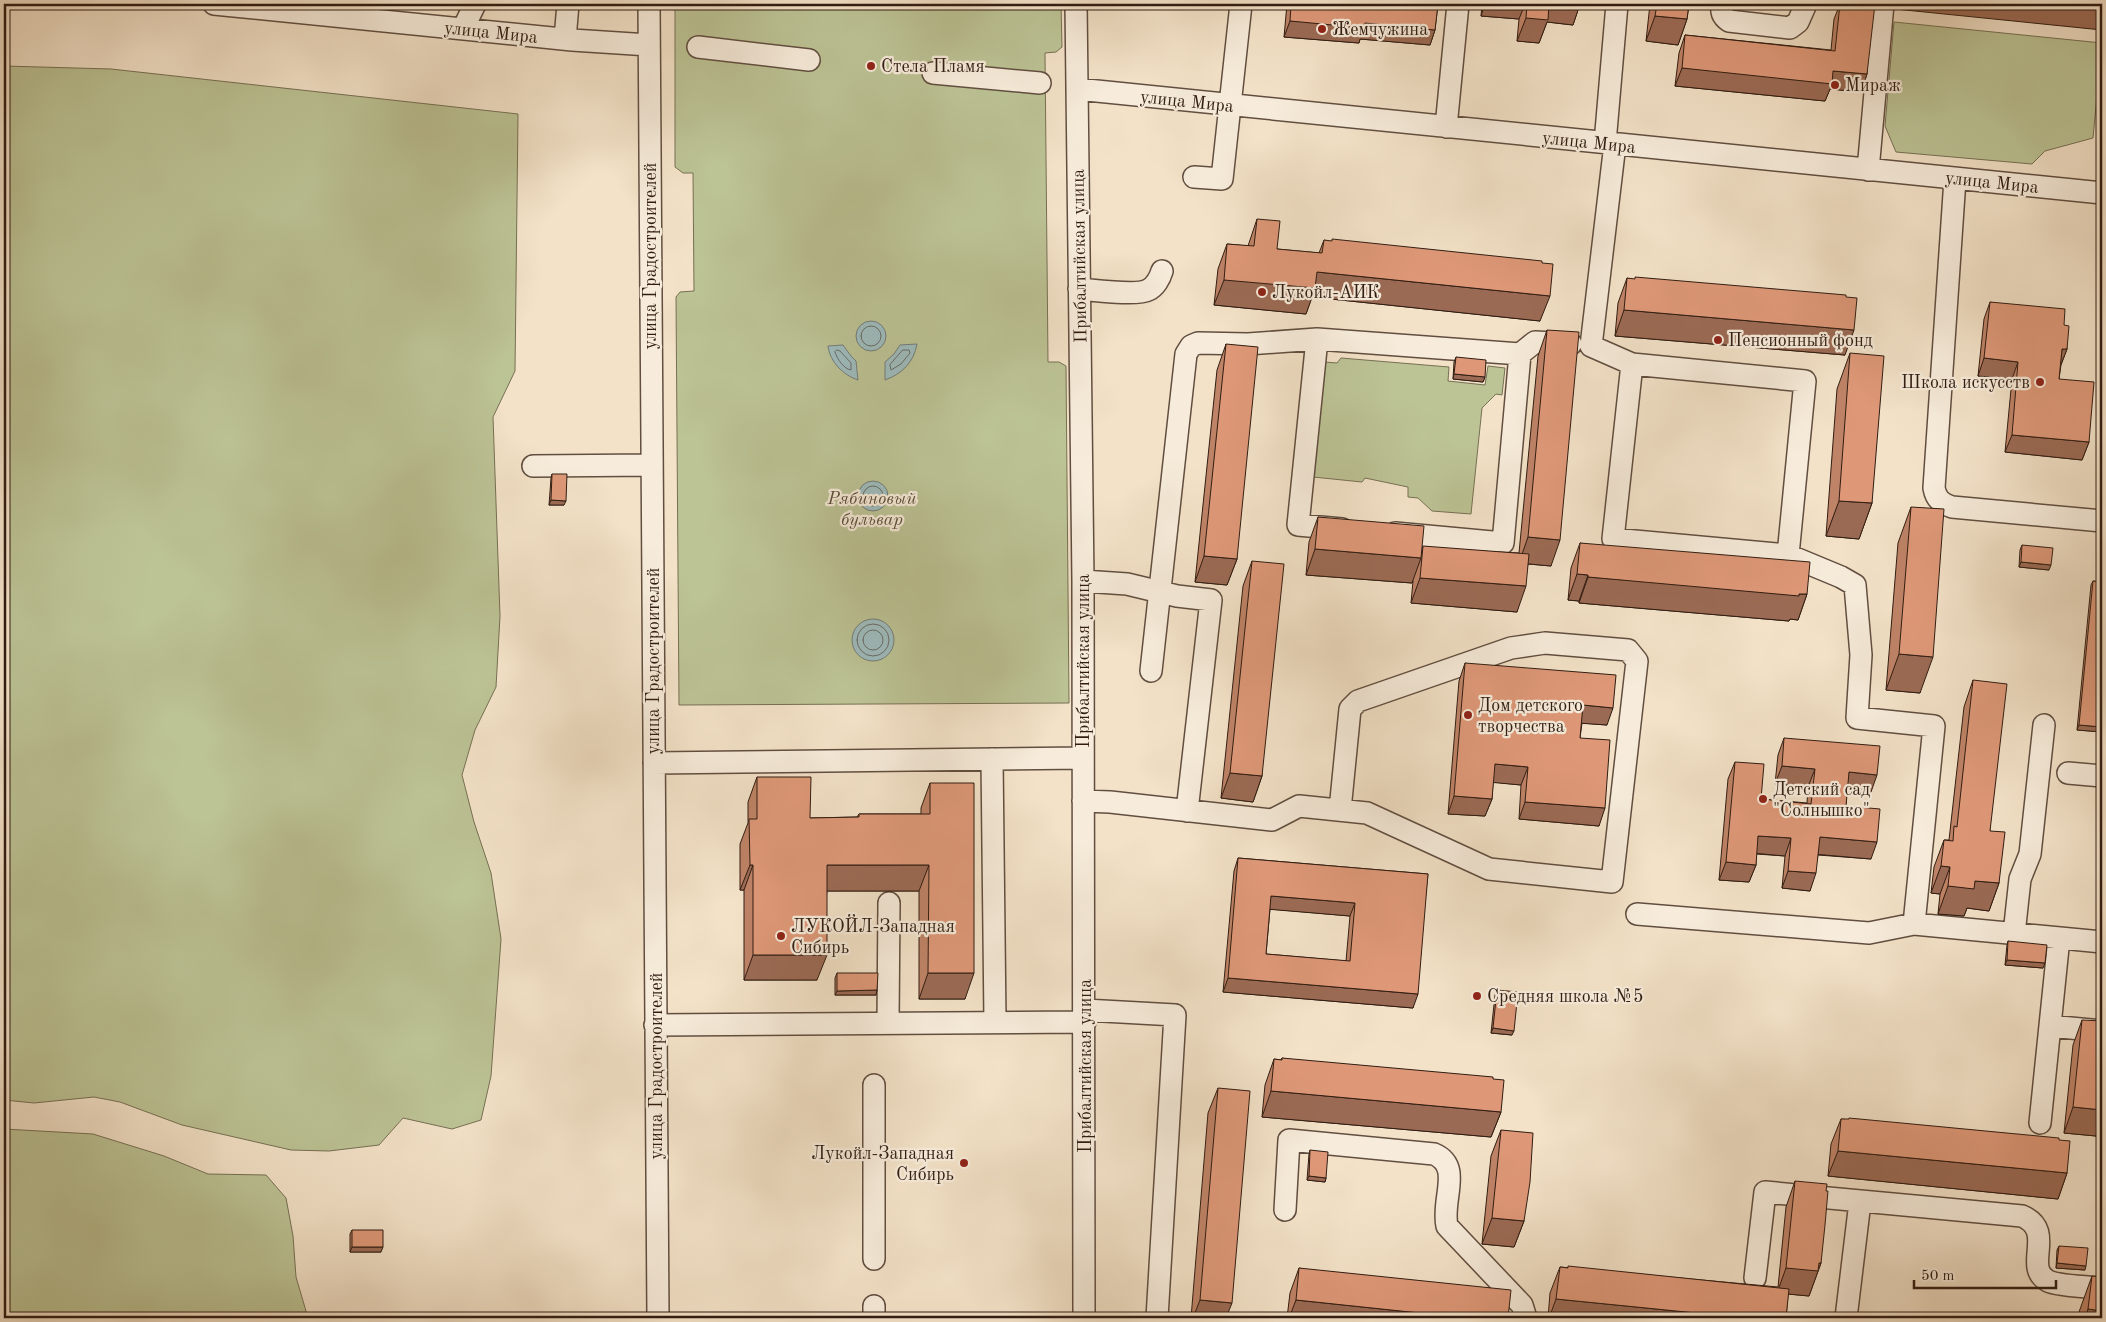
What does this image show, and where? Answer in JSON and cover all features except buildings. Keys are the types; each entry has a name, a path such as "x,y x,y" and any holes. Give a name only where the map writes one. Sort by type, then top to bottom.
{"street":[{"name":"улица Мира","path":"214,4 565,40 649,45"},
{"path":"463,29 475,4"},
{"path":"565,40 568,4"},
{"name":"улица Градостроителей","path":"649,4 658,1318"},
{"name":"Прибалтийская улица","path":"1076,4 1083,581 1084,1318"},
{"path":"1194,177 1222,179 1241,4"},
{"path":"1446,128 1458,4"},
{"path":"1591,346 1610,144 1617,4"},
{"path":"1722,4 1721,12 1724,18 1730,21 1790,28 1798,22 1806,4"},
{"path":"1868,170 1884,4"},
{"path":"698,47 809,60"},
{"path":"933,73 1040,83"},
{"name":"улица Мира","path":"1077,89 1446,128 2102,193"},
{"path":"1955,179 1934,488 1935,497 1952,507 2102,521"},
{"path":"1079,289 1127,292 1147,291 1154,285 1162,271"},
{"path":"1317,339 1298,524 1503,543 1520,354"},
{"path":"1150,671 1186,354 1191,346 1198,343 1248,344 1317,339 1520,354 1535,342 1591,346 1632,364 1806,381 1788,555"},
{"path":"1632,364 1613,539 1788,555 1841,577 1855,585 1861,655 1857,718 1934,726 1914,924"},
{"path":"533,466 652,465"},
{"path":"1083,581 1127,584 1211,600 1187,811"},
{"path":"1083,801 1110,802 1272,820 1299,806 1367,813 1489,869 1612,882 1637,662 1628,650 1545,643 1511,648 1358,701 1350,709 1340,810"},
{"path":"2014,934 2020,879 2030,854 2044,725"},
{"path":"654,763 1083,758"},
{"path":"992,759 995,1022"},
{"path":"2068,772 2102,776"},
{"path":"888,1022 889,903"},
{"path":"1637,914 1869,934 1914,924 2102,942"},
{"path":"2040,1123 2059,938"},
{"path":"655,1025 995,1022 1085,1016 1175,1015 1157,1318"},
{"path":"2050,1026 2102,1031"},
{"path":"874,1085 874,1259"},
{"path":"1285,1210 1290,1140 1434,1154 1441,1157 1450,1170 1445,1216 1447,1226 1522,1305 1526,1318"},
{"path":"1755,1278 1765,1192 2022,1216 2032,1220 2037,1228 2038,1265 2042,1276 2049,1282 2102,1288"},
{"path":"1846,1318 1860,1202"}],"green space":[{"name":"Рябиновый бульвар","path":"680,4 1061,4 1062,47 1056,52 1045,53 1048,362 1059,362 1066,366 1069,703 679,705 676,297 680,292 694,291 693,173 683,173 675,167 675,9"},
{"path":"1894,22 2102,43 2093,138 2045,151 2032,164 1896,152 1885,126"},
{"path":"4,66 111,69 518,114 515,371 493,417 500,616 496,687 475,730 462,775 474,822 491,873 501,939 491,1076 481,1120 452,1129 403,1118 379,1145 329,1151 291,1150 182,1125 120,1102 94,1097 34,1103 4,1100"},
{"path":"1341,358 1449,367 1448,381 1485,385 1488,366 1505,368 1502,395 1496,394 1482,408 1471,514 1432,511 1418,498 1408,497 1408,487 1365,478 1362,482 1313,477 1325,362 1337,363"},
{"path":"4,1129 93,1134 164,1156 208,1174 266,1175 286,1198 293,1236 296,1277 308,1318 4,1318"}],"water":[{"path":"871,321 877,322 885,330 885,342 877,350 871,351 865,350 857,342 856,336 857,330 865,322"},
{"path":"917,344 910,362 902,371 885,380 885,362 900,345"},
{"path":"843,345 856,361 858,380 842,371 831,357 828,346"},
{"path":"873,481 879,482 887,490 887,502 879,510 873,511 867,510 859,502 858,496 859,490 867,482"},
{"path":"877,619 885,622 891,628 894,640 891,652 885,658 869,661 861,658 855,652 852,636 855,628 861,622"}],"place":[{"name":"Жемчужина","path":"1322,29"},
{"name":"Стела Пламя","path":"871,66"},
{"name":"Мираж","path":"1835,85"},
{"name":"Лукойл-АИК","path":"1262,292"},
{"name":"Пенсионный фонд","path":"1718,340"},
{"name":"Школа искусств","path":"2040,382"},
{"name":"Дом детского творчества","path":"1468,715"},
{"name":"Детский сад \"Солнышко\"","path":"1763,799"},
{"name":"ЛУКОЙЛ-Западная Сибирь","path":"781,936"},
{"name":"Средняя школа №5","path":"1477,996"},
{"name":"Лукойл-Западная Сибирь","path":"964,1163"}]}
